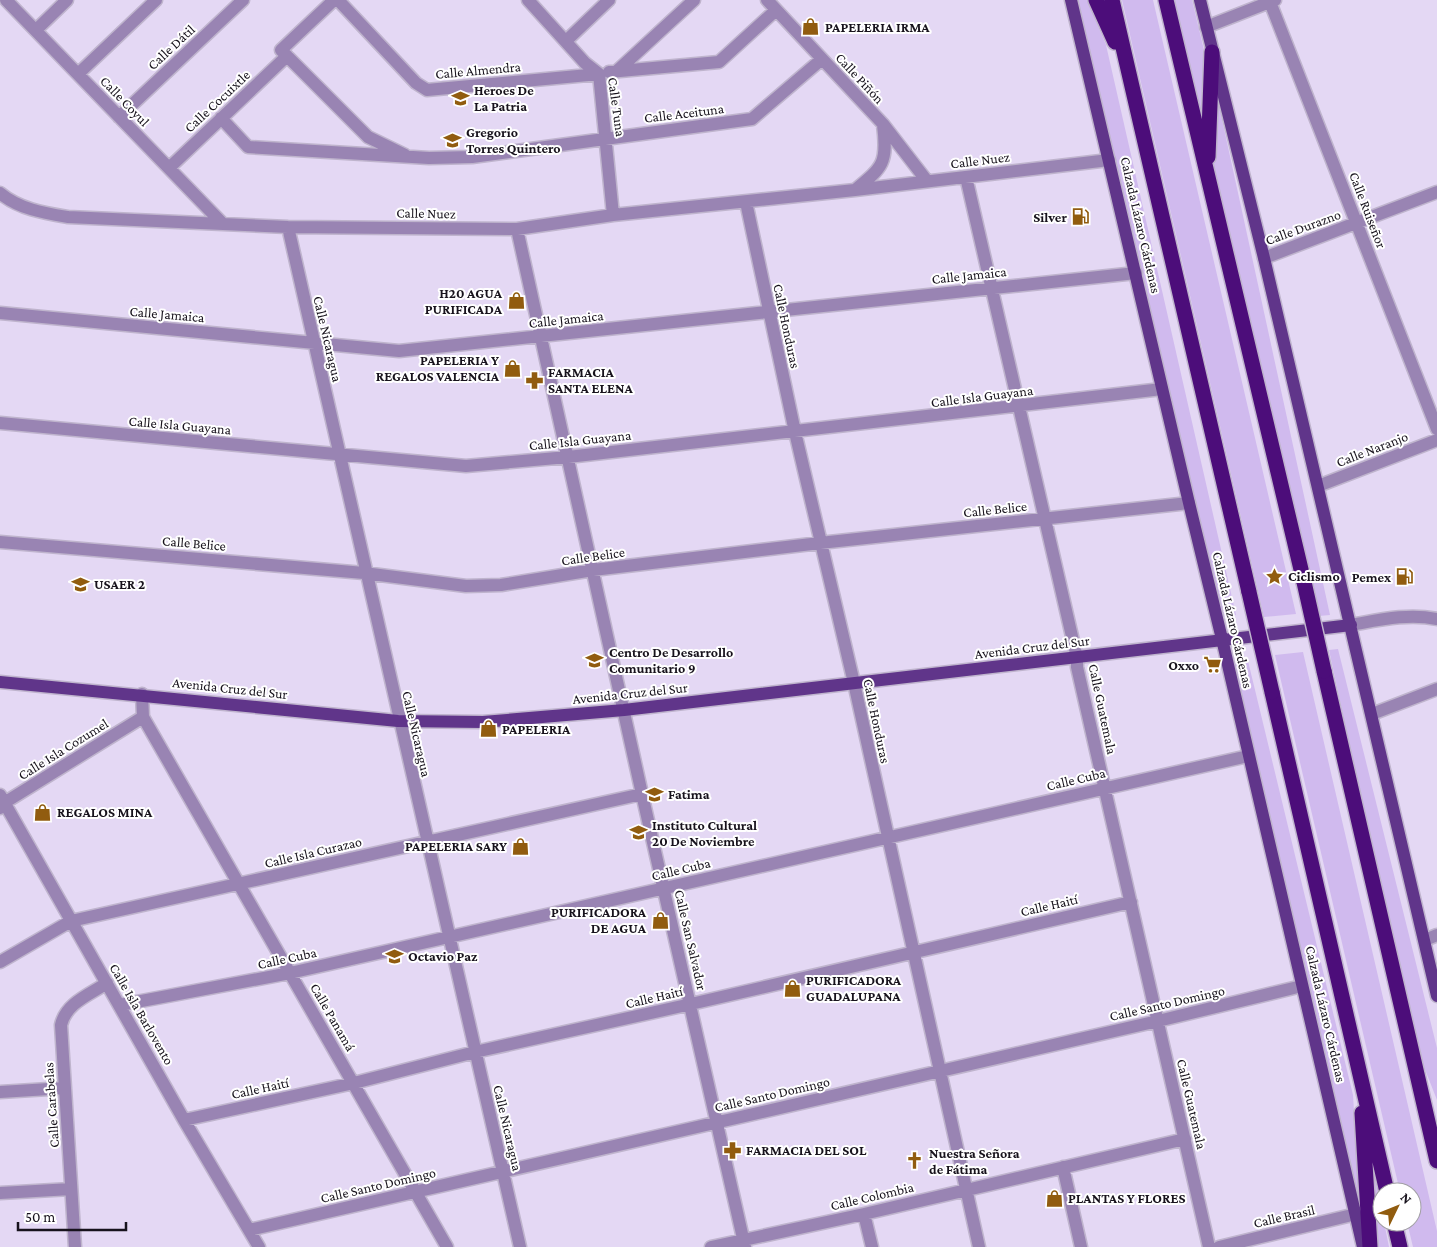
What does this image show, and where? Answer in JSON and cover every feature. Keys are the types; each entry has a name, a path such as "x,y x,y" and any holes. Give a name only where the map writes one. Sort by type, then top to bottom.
{"highway":[{"path":"1096,0 1128,72"},
{"name":"Calzada Lázaro Cárdenas","path":"1112,0 1386,1182"},
{"path":"1166,0 1304,582 1437,1161"},
{"path":"1207,176 1212,52"},
{"path":"1410,1044 1437,1117"},
{"path":"1360,1072 1370,1247"},
{"path":"1396,1232 1400,1247"}],"main road":[{"name":"Calzada Lázaro Cárdenas","path":"1071,0 1363,1247"},
{"path":"1200,0 1264,258 1372,714 1431,938 1437,996"},
{"name":"Avenida Cruz del Sur","path":"0,682 142,694 398,721 483,722 624,710 1351,625"}],"street":[{"name":"Calle Coyul","path":"6,0 222,223"},
{"path":"36,30 67,0"},
{"path":"78,74 156,0"},
{"name":"Calle Dátil","path":"119,116 243,0"},
{"name":"Calle Cocuixtle","path":"169,168 221,118 334,0"},
{"name":"Calle Tuna","path":"528,0 586,63 609,72 606,138 613,215"},
{"path":"566,41 609,0"},
{"path":"609,72 694,0"},
{"name":"Calle Piñón","path":"767,0 882,124 927,181"},
{"path":"1206,27 1272,1"},
{"name":"Calle Ruiseñor","path":"1272,1 1437,429"},
{"name":"Calle Almendra","path":"345,2 416,83 427,90 719,62 776,10"},
{"name":"Calle Aceituna","path":"284,53 368,137 410,157"},
{"name":"Calle Aceituna","path":"221,118 248,147 429,158 472,157 752,119 822,59"},
{"path":"855,190 875,174 882,165 885,143 882,124"},
{"name":"Calle Nuez","path":"0,193 17,204 35,211 68,217 288,226 517,229 613,215 855,190 1108,160"},
{"name":"Calle Guatemala","path":"966,177 1077,658 1077,666 1209,1247"},
{"name":"Calle Durazno","path":"1264,258 1437,192"},
{"name":"Calle Honduras","path":"746,202 795,432 854,682 979,1247"},
{"name":"Calle Nicaragua","path":"288,226 340,456 364,573 520,1247"},
{"name":"Calle San Salvador","path":"517,229 744,1243"},
{"name":"Calle Jamaica","path":"0,313 399,351 1136,273"},
{"name":"Calle Isla Guayana","path":"0,423 340,456 466,466 568,457 795,432 1162,389"},
{"name":"Calle Naranjo","path":"1318,486 1437,440"},
{"name":"Calle Belice","path":"0,542 364,573 466,586 481,586 501,585 593,570 820,543 1189,504"},
{"path":"1351,625 1401,617 1424,616 1437,619"},
{"path":"1372,714 1437,689"},
{"name":"Calle Panamá","path":"142,694 143,717 448,1247"},
{"name":"Calle Isla Cozumel","path":"2,802 143,717"},
{"name":"Calle Cuba","path":"120,1005 290,973 1248,756"},
{"name":"Calle Isla Curazao","path":"0,962 71,921 642,794"},
{"name":"Calle Isla Barlovento","path":"2,802 259,1247"},
{"name":"Calle Haití","path":"184,1120 354,1083 475,1052 1131,902"},
{"name":"Calle Carabelas","path":"75,1247 61,1025 64,1015 72,1005 107,984"},
{"name":"Calle Santo Domingo","path":"249,1230 1158,1021 1302,986"},
{"path":"0,1092 65,1088"},
{"name":"Calle Colombia","path":"711,1247 744,1243 1185,1139"},
{"path":"1063,1167 1081,1247"},
{"path":"0,1192 71,1189"},
{"path":"864,1214 872,1247"},
{"name":"Calle Brasil","path":"1219,1247 1356,1214"}],"shaded area":[{"path":"1077,0 1087,0 1106,45 1236,615 1222,617"},
{"path":"1122,0 1153,0 1296,614 1264,617"},
{"path":"1171,0 1192,0 1204,50 1200,124"},
{"path":"1218,101 1330,615 1319,616 1213,180"},
{"path":"1338,649 1437,1048 1437,1100 1413,1039 1329,650"},
{"path":"1303,652 1437,1231 1437,1247 1413,1247 1409,1232 1422,1232 1422,1182 1398,1182 1275,655"},
{"path":"1248,661 1353,1095 1360,1211 1234,664"},
{"path":"1376,1232 1386,1232 1389,1247 1376,1247"}],"place":[{"name":"PAPELERIA IRMA","path":"811,27"},
{"name":"Heroes De La Patria","path":"460,98"},
{"name":"Gregorio Torres Quintero","path":"452,140"},
{"name":"Silver","path":"1081,217"},
{"name":"H20 AGUA PURIFICADA","path":"516,301"},
{"name":"PAPELERIA Y REGALOS VALENCIA","path":"513,368"},
{"name":"FARMACIA SANTA ELENA","path":"534,380"},
{"name":"Ciclismo","path":"1274,576"},
{"name":"Pemex","path":"1405,577"},
{"name":"USAER 2","path":"80,584"},
{"name":"Centro De Desarrollo Comunitario 9","path":"595,660"},
{"name":"Oxxo","path":"1213,665"},
{"name":"PAPELERIA","path":"488,729"},
{"name":"Fatima","path":"654,794"},
{"name":"REGALOS MINA","path":"43,812"},
{"name":"Instituto Cultural 20 De Noviembre","path":"638,833"},
{"name":"PAPELERIA SARY","path":"521,846"},
{"name":"PURIFICADORA DE AGUA","path":"660,920"},
{"name":"Octavio Paz","path":"394,956"},
{"name":"PURIFICADORA GUADALUPANA","path":"792,988"},
{"name":"FARMACIA DEL SOL","path":"732,1150"},
{"name":"Nuestra Señora de Fátima","path":"915,1161"},
{"name":"PLANTAS Y FLORES","path":"1054,1198"}]}
